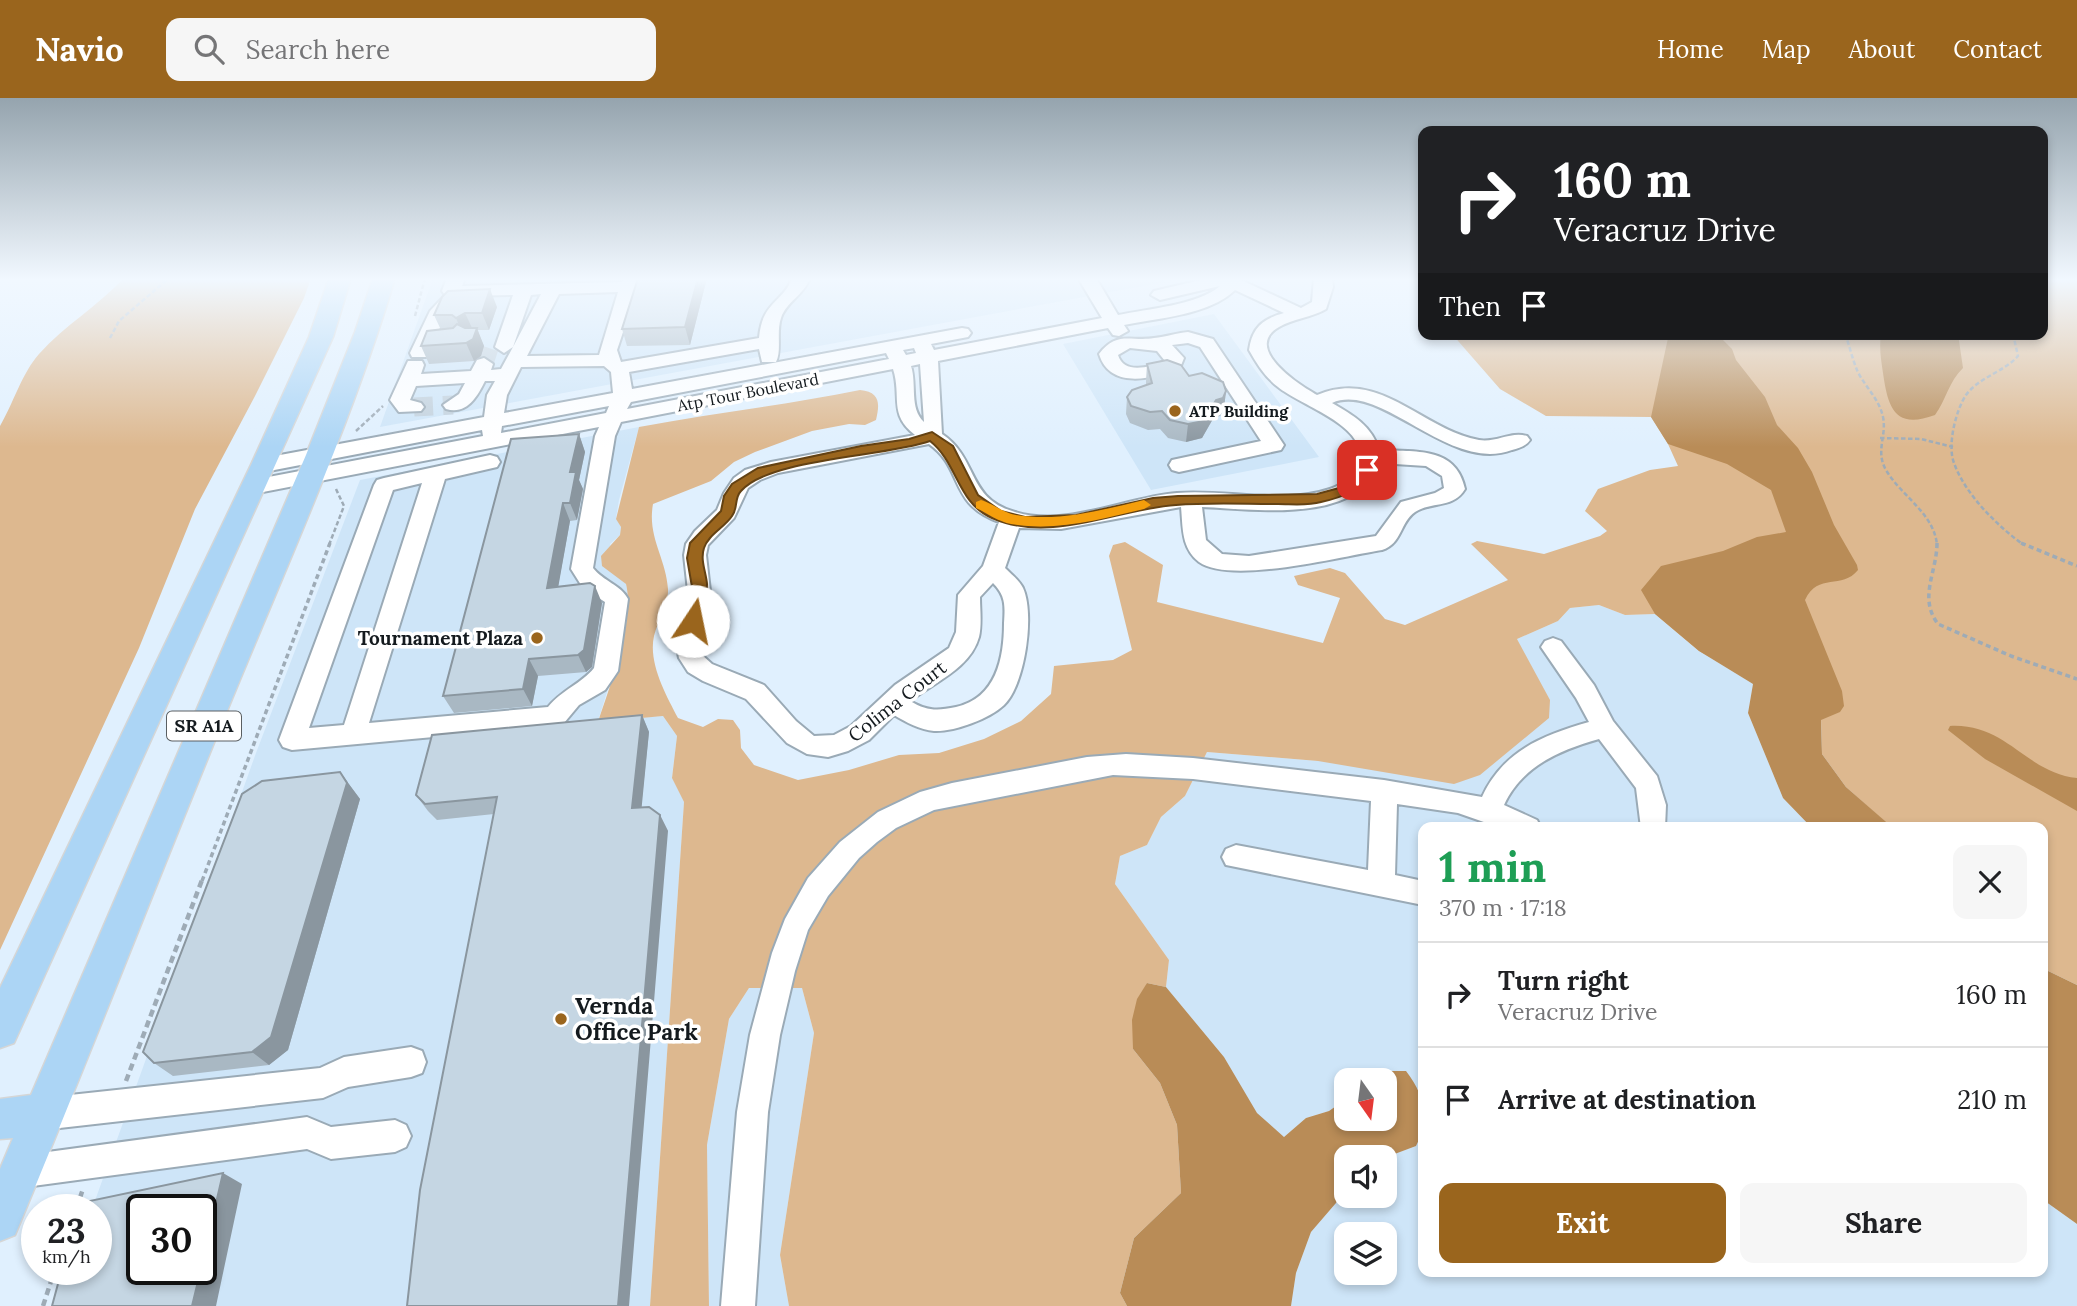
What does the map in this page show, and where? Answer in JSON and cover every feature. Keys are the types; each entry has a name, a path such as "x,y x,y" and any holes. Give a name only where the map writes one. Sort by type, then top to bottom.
{"main road":[{"name":"SR A1A","path":"0,1030 322,334"},
{"name":"SR A1A","path":"0,1220 9,1174 42,1114 329,463 366,334"},
{"path":"0,1119 42,1114"}],"street":[{"path":"414,407 406,408 400,400 429,360 434,334"},
{"path":"453,405 467,398 502,334"},
{"path":"491,358 530,334"},
{"path":"491,358 497,395 490,452 436,473 393,482 382,488 292,740 555,716 570,698 596,683 606,671 617,599 608,590 591,582 582,569 605,436 619,407 614,364 608,350 613,334"},
{"path":"769,334 767,342 773,378"},
{"name":"Atp Tour Boulevard","path":"258,476 329,463 492,421 619,407 773,378 901,370 924,349 1000,334"},
{"path":"1122,334 1128,342"},
{"path":"908,414 912,423 948,449 972,498 996,514 1011,519 1038,522 1076,520 1153,503 1191,500 1271,501 1331,496 1344,492 1361,478 1370,456 1369,445 1355,424 1276,378 1258,350 1258,340 1262,334"},
{"path":"1154,344 1169,350 1175,358 1172,364 1153,371 1125,372 1113,368 1107,358 1115,347 1128,342 1154,344 1186,337 1198,338 1207,344 1274,445 1180,465"},
{"path":"429,360 491,358 614,364 767,342"},
{"path":"924,349 936,421 932,436"},
{"path":"901,370 932,401 908,414 893,411 891,404 901,370"},
{"path":"1315,403 1338,393 1359,393 1485,449 1505,448 1520,440"},
{"name":"Atp Tour Boulevard","path":"329,463 490,452 619,407"},
{"path":"1429,460 1450,435"},
{"name":"Colima Court","path":"932,436 910,443 861,450 758,472 736,487 727,513 704,534 695,552 700,587 689,642 690,656 703,671 743,684 756,692 800,742 827,747 844,743 892,702 956,656 964,646 968,635 969,595 993,570 1011,519"},
{"path":"1191,500 1195,542 1208,556 1218,561 1249,564 1299,554 1367,546 1389,538 1399,514 1406,508 1444,498 1455,489 1452,474 1445,467 1429,460 1370,456"},
{"path":"354,735 436,473"},
{"path":"892,702 916,716 935,721 977,712 997,697 1009,671 1016,641 1016,600 1004,578 993,570"},
{"path":"1553,647 1585,692 1604,727 1648,784 1653,822"},
{"path":"1489,810 1495,793 1517,765 1539,750 1604,727"},
{"path":"738,1306 746,1171 754,1095 766,1026 784,961 795,928 822,881 849,851 887,821 928,801 951,794 1093,766 1126,764 1209,770 1458,802 1489,810 1515,822"},
{"path":"1381,884 1384,791"},
{"path":"1236,857 1418,892"},
{"path":"42,1114 323,1083 344,1072 411,1062"},
{"path":"9,1174 307,1133 331,1143 395,1136"}],"path":[{"path":"110,338 112,334"},
{"path":"1847,340 1857,370 1864,376 1883,416 1878,448 1885,468 1932,527 1937,541 1927,599 1929,612 1935,622 1943,628 1988,644 2013,657 2058,669 2077,679"},
{"path":"2014,340 2018,356 2010,367 1978,384 1966,395 1952,459 1966,483 2018,542 2077,566"},
{"path":"116,1105 344,506 335,490 329,463 360,425 381,410 384,404"},
{"path":"1880,439 1921,439 1953,447"},
{"path":"82,1194 94,1162"},
{"path":"43,1306 50,1285"}],"shaded area":[{"path":"60,334 286,334 195,509 139,648 0,950 0,426 39,354"},
{"path":"413,334 882,334 380,427"},
{"path":"1111,334 1229,334 1319,457 1151,490 1063,344"},
{"path":"2048,334 2077,334 2077,985 2048,971 2048,822 1885,822 1846,787 1822,754 1821,719 1699,651 1655,614 1625,615 1599,605 1570,608 1558,621 1517,639 1550,700 1549,718 1480,775 1454,784 1318,761 1207,752 1185,796 1161,817 1147,845 1120,856 1115,884 1169,960 1166,987 1147,983 1133,1049 1160,1083 1177,1125 1181,1193 1134,1238 1120,1293 1127,1306 789,1306 780,1255 814,1033 802,988 749,988 729,1019 707,1145 709,1306 650,1306 684,802 672,778 677,736 663,716 598,722 620,653 628,599 626,584 602,566 601,556 620,535 621,527 616,519 639,427 860,390 872,393 877,399 876,420 865,425 849,424 812,431 755,452 734,462 711,481 653,504 653,527 667,578 668,595 653,646 656,668 668,699 678,718 703,727 718,719 733,720 740,730 741,748 754,765 798,780 849,770 899,755 939,753 984,739 1021,721 1051,694 1054,666 1113,660 1132,650 1109,556 1113,545 1125,542 1163,565 1157,602 1323,643 1340,598 1298,585 1294,576 1330,568 1345,573 1385,619 1405,625 1508,580 1471,544 1477,541 1544,554 1600,536 1607,531 1585,511 1598,489 1650,470 1678,466 1651,417 1546,416 1500,389 1457,340 2048,340"},
{"path":"1668,340 1723,340 1765,397 1777,425 1798,448 1812,472 1834,525 1858,570 1845,579 1817,586 1805,600 1842,691 1844,706 1840,712 1821,720 1822,754 1846,787 1886,822 1806,822 1783,798 1748,713 1753,684 1699,651 1655,614 1641,590 1661,566 1723,551 1757,537 1786,532 1771,490 1727,464 1668,444 1651,417"},
{"path":"1880,340 1959,340 1963,368 1954,379 1935,415 1910,420 1896,412 1887,396"},
{"path":"639,427 619,500 616,518 621,527 620,535 610,544 617,576 626,584 629,597 620,650 598,721 663,716 677,736 672,777 684,802 650,1306 57,1306 79,1285 112,1285 112,1194 97,1194 256,753 360,480"},
{"path":"1599,605 1625,615 1655,614 1699,651 1753,684 1748,713 1783,798 1806,822 1418,822 1418,1089 1397,1078 1397,1068 1334,1068 1334,1107 1306,1118 1284,1137 1257,1114 1224,1057 1166,987 1169,960 1115,884 1120,856 1147,845 1161,817 1185,796 1207,752 1318,761 1527,660 1517,639 1558,621 1570,608"},
{"path":"1950,726 1970,727 1987,732 2044,767 2077,778 2077,811 1985,759 1948,730"},
{"path":"2048,971 2077,985 2077,1224 2048,1203"},
{"path":"1147,983 1166,987 1224,1057 1257,1113 1284,1137 1306,1118 1334,1107 1334,1131 1397,1131 1397,1071 1406,1071 1417,1089 1416,1146 1397,1153 1397,1145 1334,1145 1334,1205 1311,1232 1296,1273 1291,1306 1127,1306 1120,1293 1134,1238 1181,1193 1177,1125 1160,1083 1133,1049 1132,1020 1137,999"},
{"path":"749,988 802,988 814,1033 780,1255 789,1306 709,1306 707,1145 729,1019"},
{"path":"1418,1142 1418,1277 2048,1277 2048,1203 2077,1224 2077,1306 1291,1306 1296,1273 1311,1232 1334,1205 1334,1208 1397,1208 1397,1153 1416,1146"}],"building":[{"path":"426,334 475,334 466,343 421,346"},
{"path":"1167,360 1181,365 1189,376 1202,373 1223,382 1226,391 1223,398 1216,400 1204,421 1188,424 1170,420 1162,411 1150,412 1131,406 1127,397 1132,390 1152,383 1147,364"},
{"path":"579,434 570,472 576,472 570,503 563,503 547,588 590,583 595,586 584,650 578,655 529,659 523,689 443,696 511,439"},
{"name":"Vernda Office Park","path":"642,715 632,808 649,807 660,815 618,1306 407,1306 420,1190 497,797 425,804 416,795 432,735"},
{"path":"340,772 347,783 271,1037 252,1052 154,1063 143,1052 242,794 262,781"},
{"path":"223,1173 217,1199 217,1194 126,1194 126,1285 197,1285 192,1306 52,1306 58,1285 112,1285 112,1196"}],"tunnel":[{"path":"485,360 489,348"},
{"path":"414,407 453,405"}],"slow traffic":[{"path":"981,505 996,514 1025,522 1076,520 1144,505"}],"place":[{"name":"ATP Building","path":"1175,411"},
{"name":"Tournament Plaza","path":"537,638"},
{"name":"Vernda Office Park","path":"561,1019"}],"route":[{"path":"693,621 700,587 695,558 698,543 727,513 736,487 758,472 786,465 910,443 932,436 948,449 972,498 996,514 1025,522 1076,520 1178,500 1317,499 1344,492 1367,470"}]}
